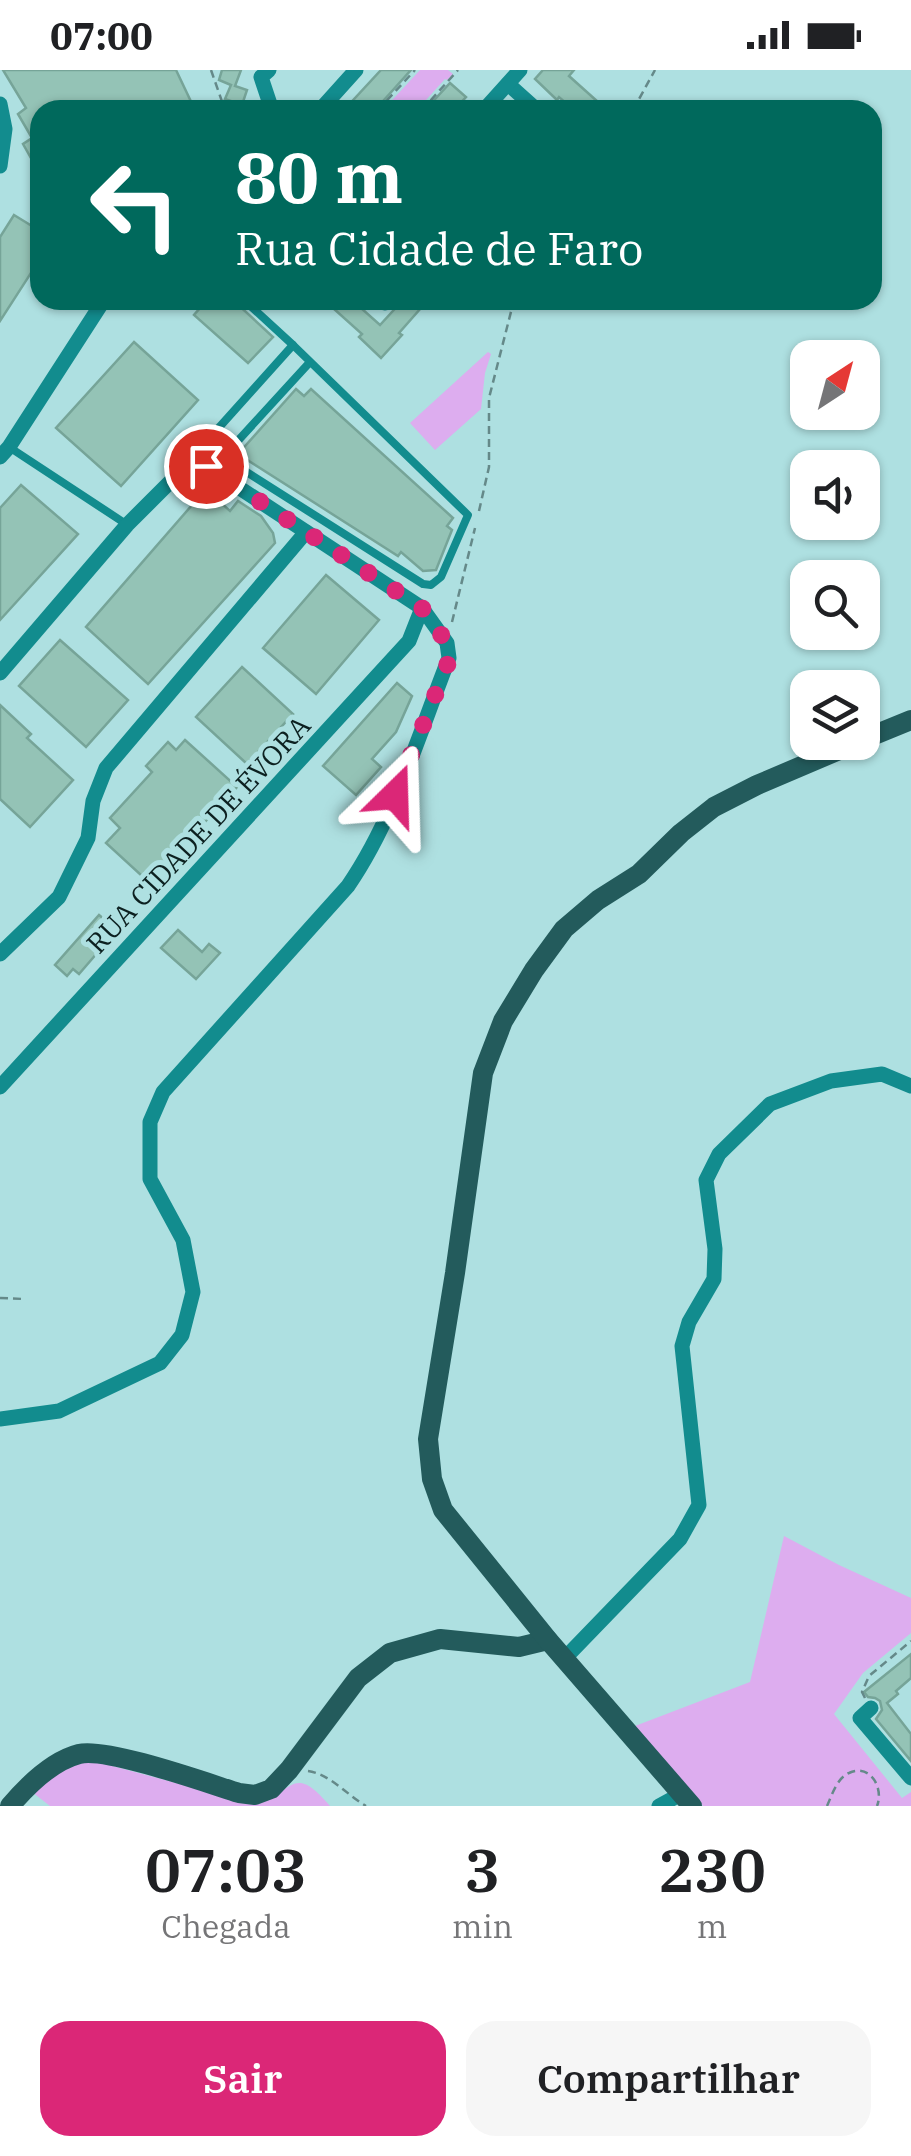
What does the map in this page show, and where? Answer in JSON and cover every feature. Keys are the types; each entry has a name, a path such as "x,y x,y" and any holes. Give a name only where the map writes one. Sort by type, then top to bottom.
{"main road":[{"path":"880,733 911,720"},
{"path":"687,1800 548,1640 443,1510 432,1480 428,1439 483,1073 502,1021 564,929 598,900 639,874 680,833 714,807 817,760"},
{"path":"10,1806 40,1776 78,1754 95,1753 255,1795 271,1789 358,1678 390,1653 440,1640 520,1646 548,1640"}],"street":[{"path":"269,70 262,77 269,100"},
{"path":"329,100 356,70"},
{"path":"493,100 520,70"},
{"path":"508,84 525,100"},
{"path":"0,104 5,128 0,166"},
{"path":"3,448 97,310"},
{"path":"0,673 127,525 181,471 194,466 206,466 422,608 448,651 382,829 366,860 348,886 162,1092 150,1122 150,1179 184,1240 193,1292 182,1335 160,1363 59,1411 0,1419"},
{"path":"0,954 59,897 88,838 94,802 106,768 306,532"},
{"name":"RUA CIDADE DE ÉVORA","path":"0,1087 409,641 422,608"},
{"path":"565,1658 680,1539 699,1505 682,1346 689,1322 714,1278 715,1249 706,1180 718,1154 770,1104 831,1081 882,1074 911,1086"},
{"path":"871,1708 860,1718 911,1778"},
{"path":"660,1806 687,1800"}],"lane":[{"path":"255,310 293,345 468,516 441,577 431,586 223,457 310,362"},
{"path":"194,466 206,442 293,345"},
{"path":"276,363 294,379"},
{"path":"3,448 127,525"}],"path":[{"path":"211,70 221,100"},
{"path":"387,100 415,70"},
{"path":"638,100 655,70"},
{"path":"431,100 456,71"},
{"path":"448,651 489,467 490,398 512,310"},
{"path":"0,1298 24,1298"},
{"path":"871,1708 862,1692 870,1676 911,1641"},
{"path":"289,1770 316,1772 366,1806"},
{"path":"826,1806 842,1778 856,1771 870,1775 880,1787 876,1806"}],"shaded area":[{"path":"420,70 448,70 453,74 426,100 392,100"},
{"path":"488,352 491,354 481,409 435,450 410,423"},
{"path":"784,1536 911,1598 911,1633 863,1673 834,1714 902,1798 911,1792 911,1806 703,1806 635,1726 750,1682"},
{"path":"90,1760 255,1804 300,1783 318,1793 330,1806 50,1806 32,1792 60,1771"}],"building":[{"path":"3,70 176,70 190,100 30,100 30,135 18,114 26,108"},
{"path":"222,70 241,70 235,86 247,90 244,100 225,99 231,85 219,80"},
{"path":"381,70 411,70 384,100 353,100"},
{"path":"543,70 574,70 569,76 596,100 557,100 535,79"},
{"path":"450,83 466,97 463,100 434,100"},
{"path":"14,215 30,225 30,274 0,321 0,237"},
{"path":"198,310 244,310 273,337 248,363 194,315"},
{"path":"335,310 363,310 380,325 394,310 419,310 381,358 359,337 362,334"},
{"path":"134,342 198,400 121,486 56,428"},
{"path":"296,389 304,396 311,389 453,518 447,526 452,530 436,570 423,571 401,552 398,556 238,454"},
{"path":"21,485 78,534 0,620 0,508"},
{"path":"206,489 230,511 238,501 261,516 275,543 148,684 86,627"},
{"path":"326,575 379,620 316,694 263,648"},
{"path":"60,640 128,700 86,747 19,686"},
{"path":"242,667 293,714 247,764 196,717"},
{"path":"397,683 412,696 396,732 372,759 381,767 356,795 323,766"},
{"path":"0,705 31,734 27,738 73,780 30,827 0,799"},
{"path":"185,740 237,787 192,836 197,840 154,887 106,843 120,828 110,818 152,772 146,766 168,742 176,750"},
{"path":"99,915 117,930 79,974 73,969 67,976 55,965"},
{"path":"178,930 202,952 209,944 220,953 196,979 161,948"},
{"path":"911,1654 911,1678 887,1703 911,1734 911,1761 876,1719 882,1710 880,1701 864,1692"}],"route":[{"path":"206,466 422,608 447,643 450,658 395,795"}]}
